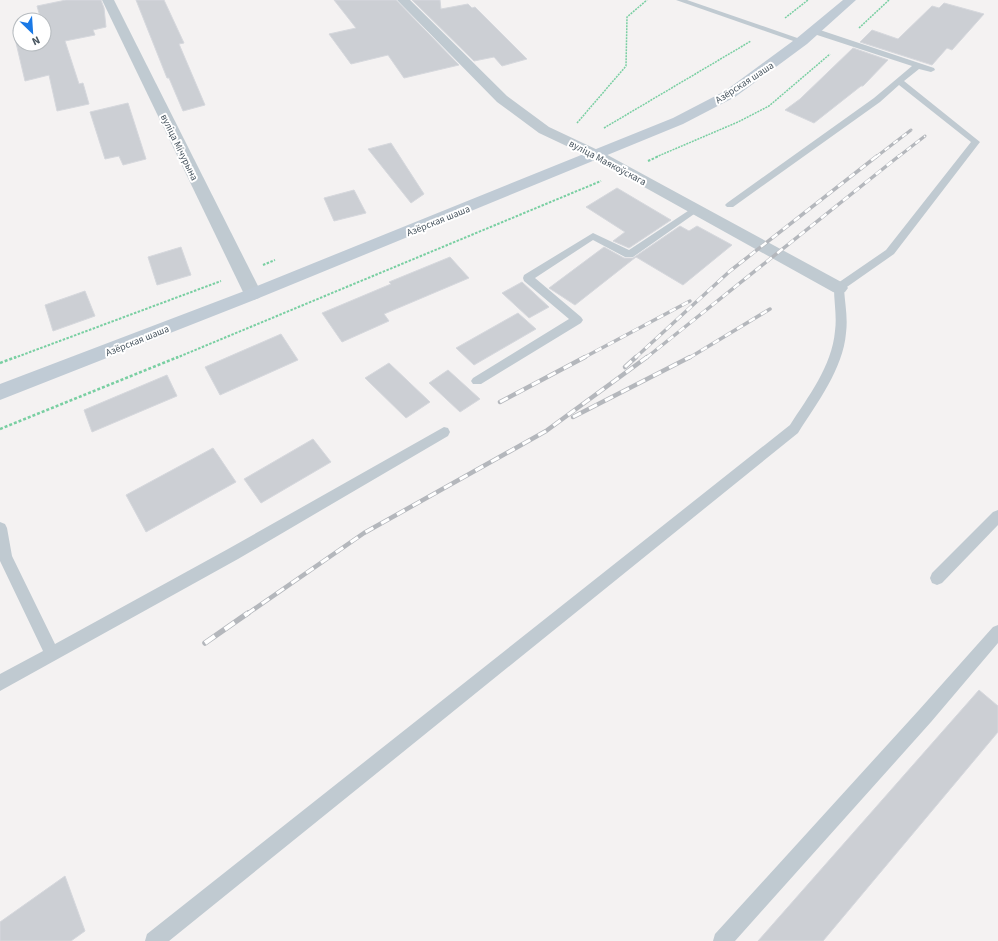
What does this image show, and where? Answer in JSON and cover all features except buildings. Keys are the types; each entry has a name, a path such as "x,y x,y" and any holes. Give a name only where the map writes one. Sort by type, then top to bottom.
{"main road":[{"name":"Азёрская шаша","path":"0,392 253,294 598,155 678,121 730,94 802,41 850,0"}],"street":[{"name":"вуліца Мічурына","path":"108,0 253,294"},
{"name":"вуліца Маякоўскага","path":"403,0 502,99 544,130 598,155 694,210 839,288"}],"lane":[{"path":"680,0 802,41"},
{"path":"814,31 931,70"},
{"path":"730,205 877,100 917,66"},
{"path":"154,941 794,428 829,372 837,352 840,337 839,288 890,252 976,142 899,81"},
{"path":"477,381 578,320 528,278 593,236 629,255 694,210"},
{"path":"0,683 233,554 444,432"},
{"path":"937,578 998,516"},
{"path":"0,528 5,557 52,654"},
{"path":"722,941 925,716 998,632"}],"path":[{"path":"563,139 626,66 627,17 648,0"},
{"path":"576,145 655,97 725,58 769,30 808,0"},
{"path":"0,430 171,360 738,122 769,106 846,41 889,0"},
{"path":"0,363 280,259"}],"railway":[{"path":"876,157 911,130"},
{"path":"898,157 925,136"},
{"path":"635,358 730,271 877,156"},
{"path":"646,358 899,156"},
{"path":"583,358 690,301"},
{"path":"689,358 770,309"},
{"path":"500,402 585,357"},
{"path":"625,367 636,357"},
{"path":"247,614 364,533 546,431 647,357"},
{"path":"573,417 690,357"},
{"path":"205,643 248,613"}]}
